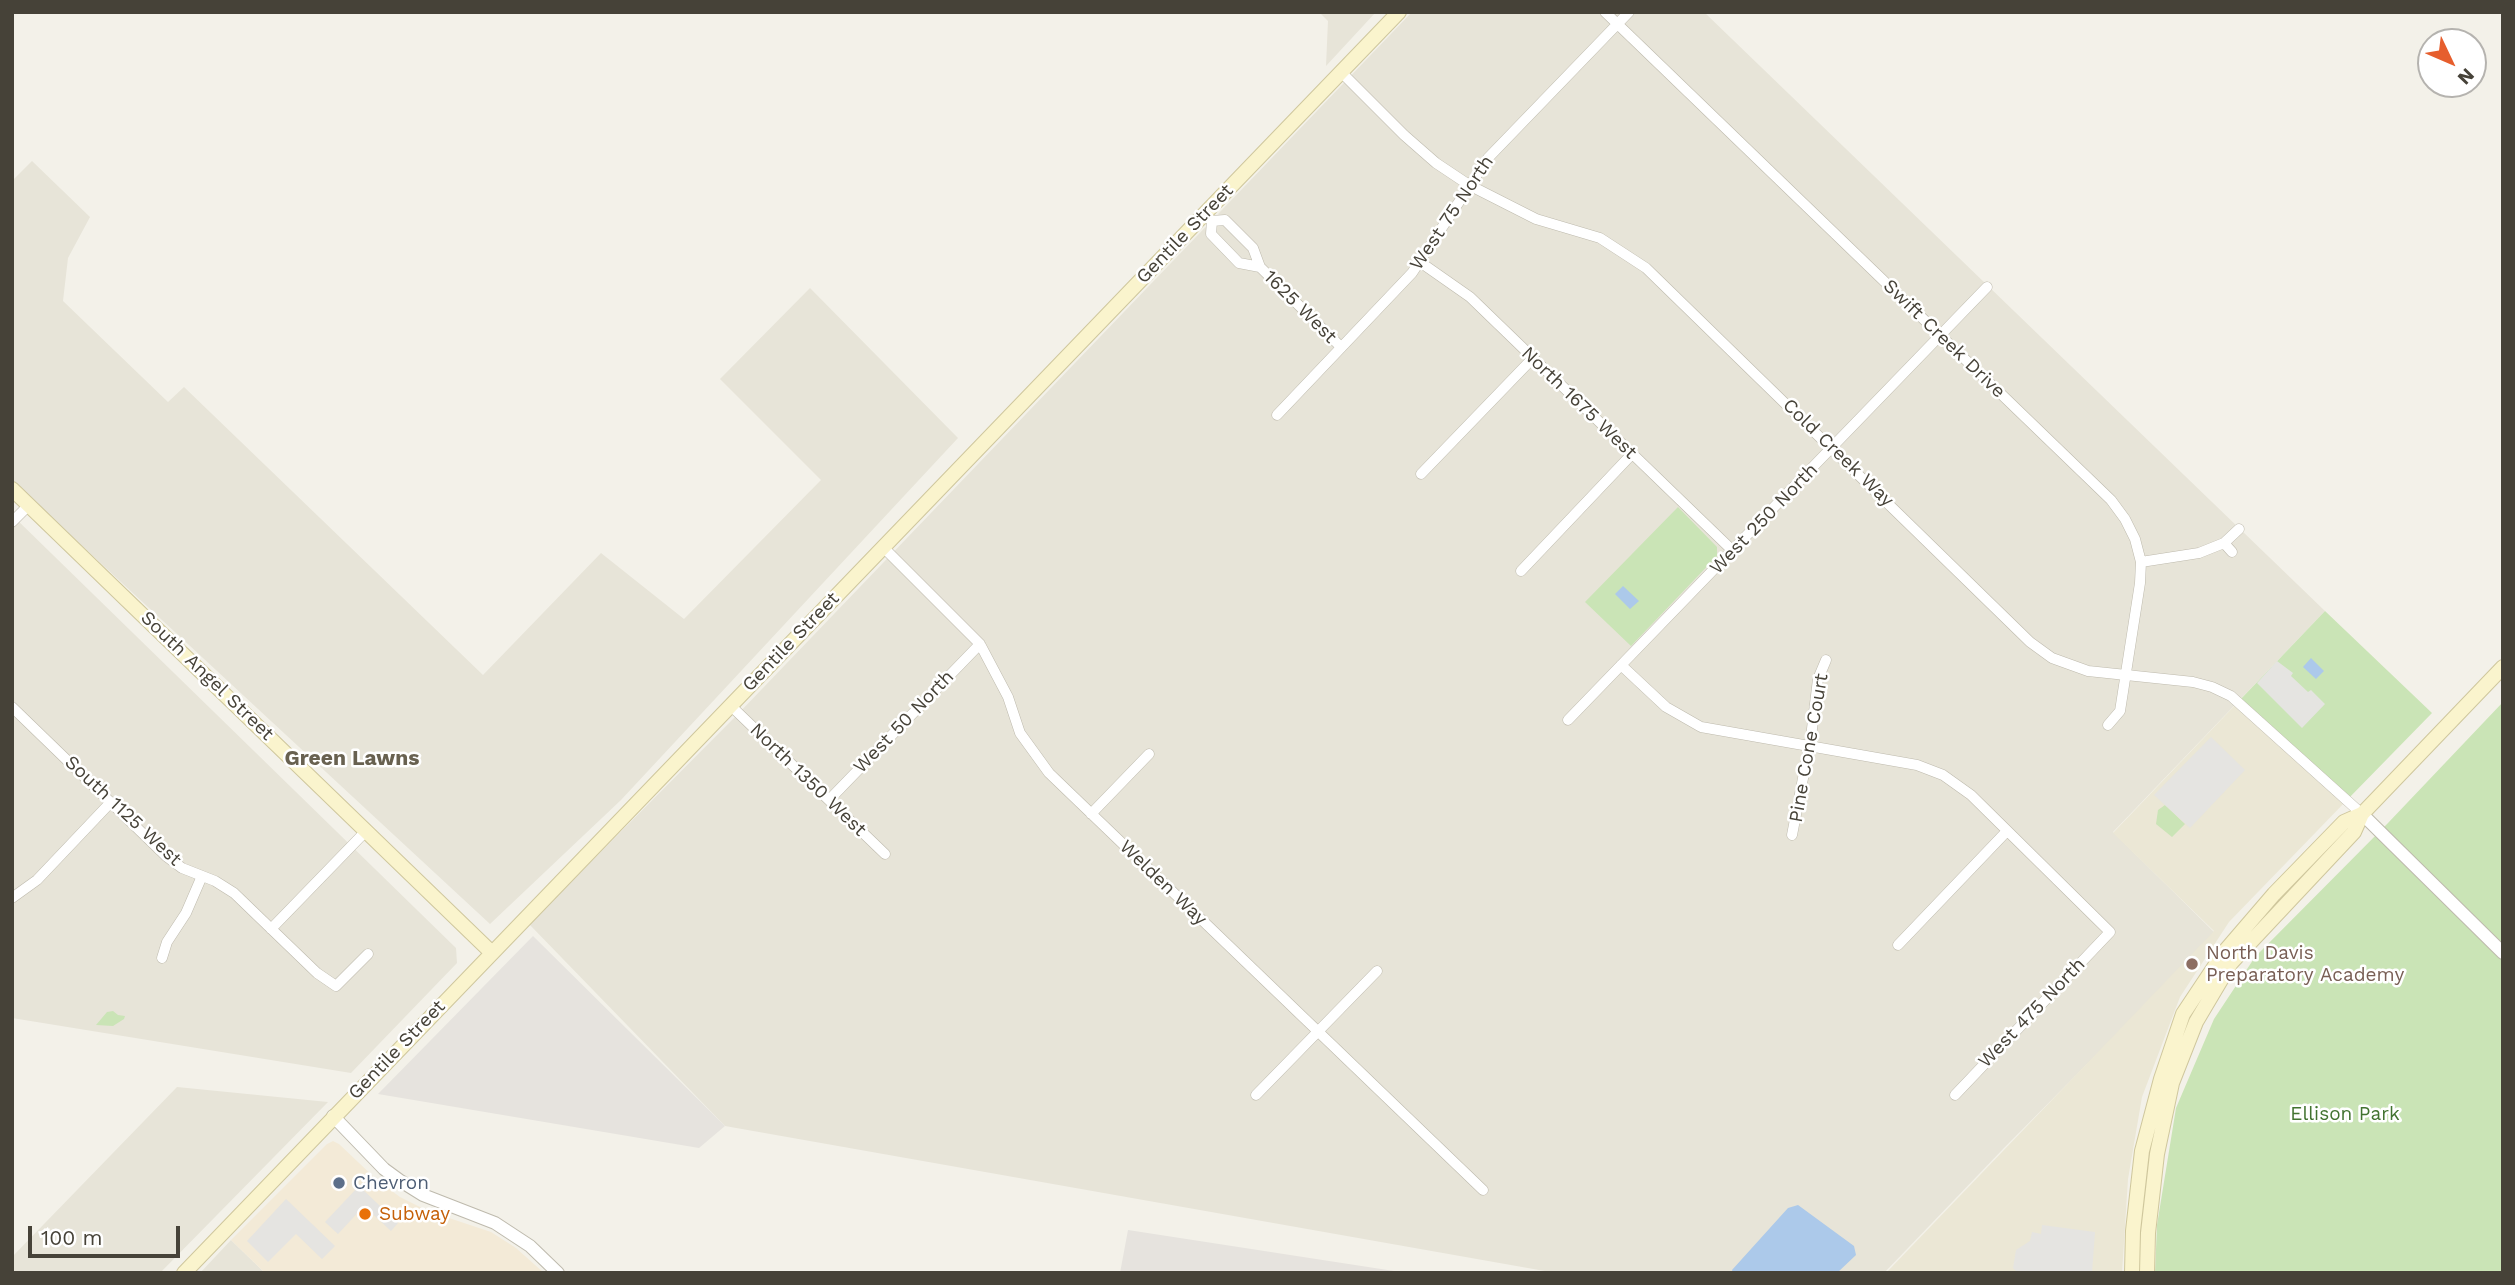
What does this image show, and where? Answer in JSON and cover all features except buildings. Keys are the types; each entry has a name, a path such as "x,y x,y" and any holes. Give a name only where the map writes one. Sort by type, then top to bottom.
{"main road":[{"name":"Gentile Street","path":"188,1271 333,1116 883,547 1208,218 1399,12"},
{"name":"South Angel Street","path":"12,489 491,952"},
{"path":"2147,1273 2148,1233 2157,1154 2172,1083 2196,1022 2231,963 2354,832 2362,814 2503,667"},
{"path":"2132,1273 2133,1231 2142,1151 2161,1079 2183,1013 2225,951 2274,894 2344,822 2362,814"}],"street":[{"name":"Swift Creek Drive","path":"1605,12 2111,500 2125,519 2135,539 2141,562 2140,583 2120,711 2108,725"},
{"name":"West 75 North","path":"1277,415 1420,262 1488,158 1629,12"},
{"name":"Cold Creek Way","path":"1341,72 1404,135 1436,163 1469,185 1536,219 1601,238 1646,268 1833,447 2030,642 2052,657 2088,671 2193,682 2231,696 2362,814"},
{"name":"1625 West","path":"1260,267 1239,263 1211,234 1208,218 1225,220 1253,248 1260,267 1341,347"},
{"name":"North 1675 West","path":"1420,262 1470,297 1733,551"},
{"name":"West 250 North","path":"1568,719 1987,287"},
{"path":"1421,474 1533,358"},
{"path":"1521,570 1632,454"},
{"path":"12,522 29,505"},
{"path":"2141,562 2199,553 2224,543 2239,529"},
{"path":"2224,543 2232,552"},
{"name":"Welden Way","path":"883,547 980,644 1008,696 1020,733 1049,773 1483,1190"},
{"name":"West 50 North","path":"829,800 980,644"},
{"name":"Pine Cone Court","path":"1792,835 1810,746 1818,679 1826,660"},
{"path":"1621,665 1666,707 1701,727 1917,765 1943,775 1971,795 2007,831 1898,945"},
{"name":"North 1350 West","path":"730,705 885,855"},
{"name":"South 1125 West","path":"12,707 166,856 182,868 234,893 317,973 336,986 368,954"},
{"path":"1091,814 1149,754"},
{"path":"12,898 37,880 111,803"},
{"path":"2362,814 2503,953"},
{"path":"271,929 367,830"},
{"name":"West 475 North","path":"1955,1095 2110,932 2007,831"},
{"path":"162,958 167,942 186,913 202,876"},
{"path":"1256,1095 1377,971"},
{"path":"333,1116 384,1169 399,1180 422,1195 495,1223 530,1246 558,1273"}],"shaded area":[{"path":"1319,12 1376,12 1326,66 1328,21"},
{"path":"1412,12 1704,12 2325,611 2113,832 2216,934 1884,1273 1556,1273 725,1126 529,924 737,715"},
{"path":"32,161 90,217 68,258 63,301 168,402 184,387 483,675 601,553 684,619 821,480 720,379 810,288 958,438 621,800 490,924 12,481 12,181"},
{"path":"12,515 456,948 457,963 351,1073 12,1018"},
{"path":"2277,661 2293,673 2291,676 2308,692 2311,690 2325,704 2302,728 2257,683"},
{"name":"North Davis Preparatory Academy","path":"2238,702 2347,800 2229,922 2180,997 2142,1097 2128,1179 2122,1273 1886,1273 2214,931 2113,833"},
{"path":"2211,737 2245,770 2190,828 2154,795"},
{"path":"533,936 725,1126 699,1148 378,1094"},
{"path":"177,1087 328,1102 160,1273 12,1273 12,1257"},
{"path":"333,1141 400,1197 428,1211 491,1232 516,1248 544,1273 265,1273 231,1240"},
{"path":"359,1186 398,1223 391,1231 364,1206 338,1234 325,1222"},
{"path":"286,1199 335,1246 322,1259 296,1234 268,1262 247,1241"},
{"path":"2042,1225 2095,1232 2092,1273 2018,1273 2013,1268 2016,1250 2030,1241 2032,1232 2041,1234"},
{"path":"1128,1230 1407,1273 1120,1273"},
{"path":"231,1240 265,1273 200,1273"}],"green space":[{"path":"1678,507 1717,547 1717,556 1631,646 1585,602"},
{"path":"2325,611 2432,713 2347,800 2238,702"},
{"name":"Ellison Park","path":"2503,702 2503,1273 2155,1273 2157,1225 2176,1108 2214,1019 2255,957"},
{"path":"2165,805 2185,824 2172,837 2156,824 2158,810"},
{"path":"113,1011 125,1016 124,1019 113,1026 96,1025 107,1012"}],"water":[{"path":"1623,586 1639,601 1630,609 1615,594"},
{"path":"2311,658 2324,671 2316,679 2303,667"},
{"path":"1798,1205 1854,1246 1856,1255 1837,1273 1733,1273 1732,1270 1788,1208"}],"place":[{"name":"North Davis Preparatory Academy","path":"2192,964"},
{"name":"Chevron","path":"339,1183"},
{"name":"Subway","path":"365,1214"}],"district":[{"name":"Green Lawns","path":"352,759"}]}
